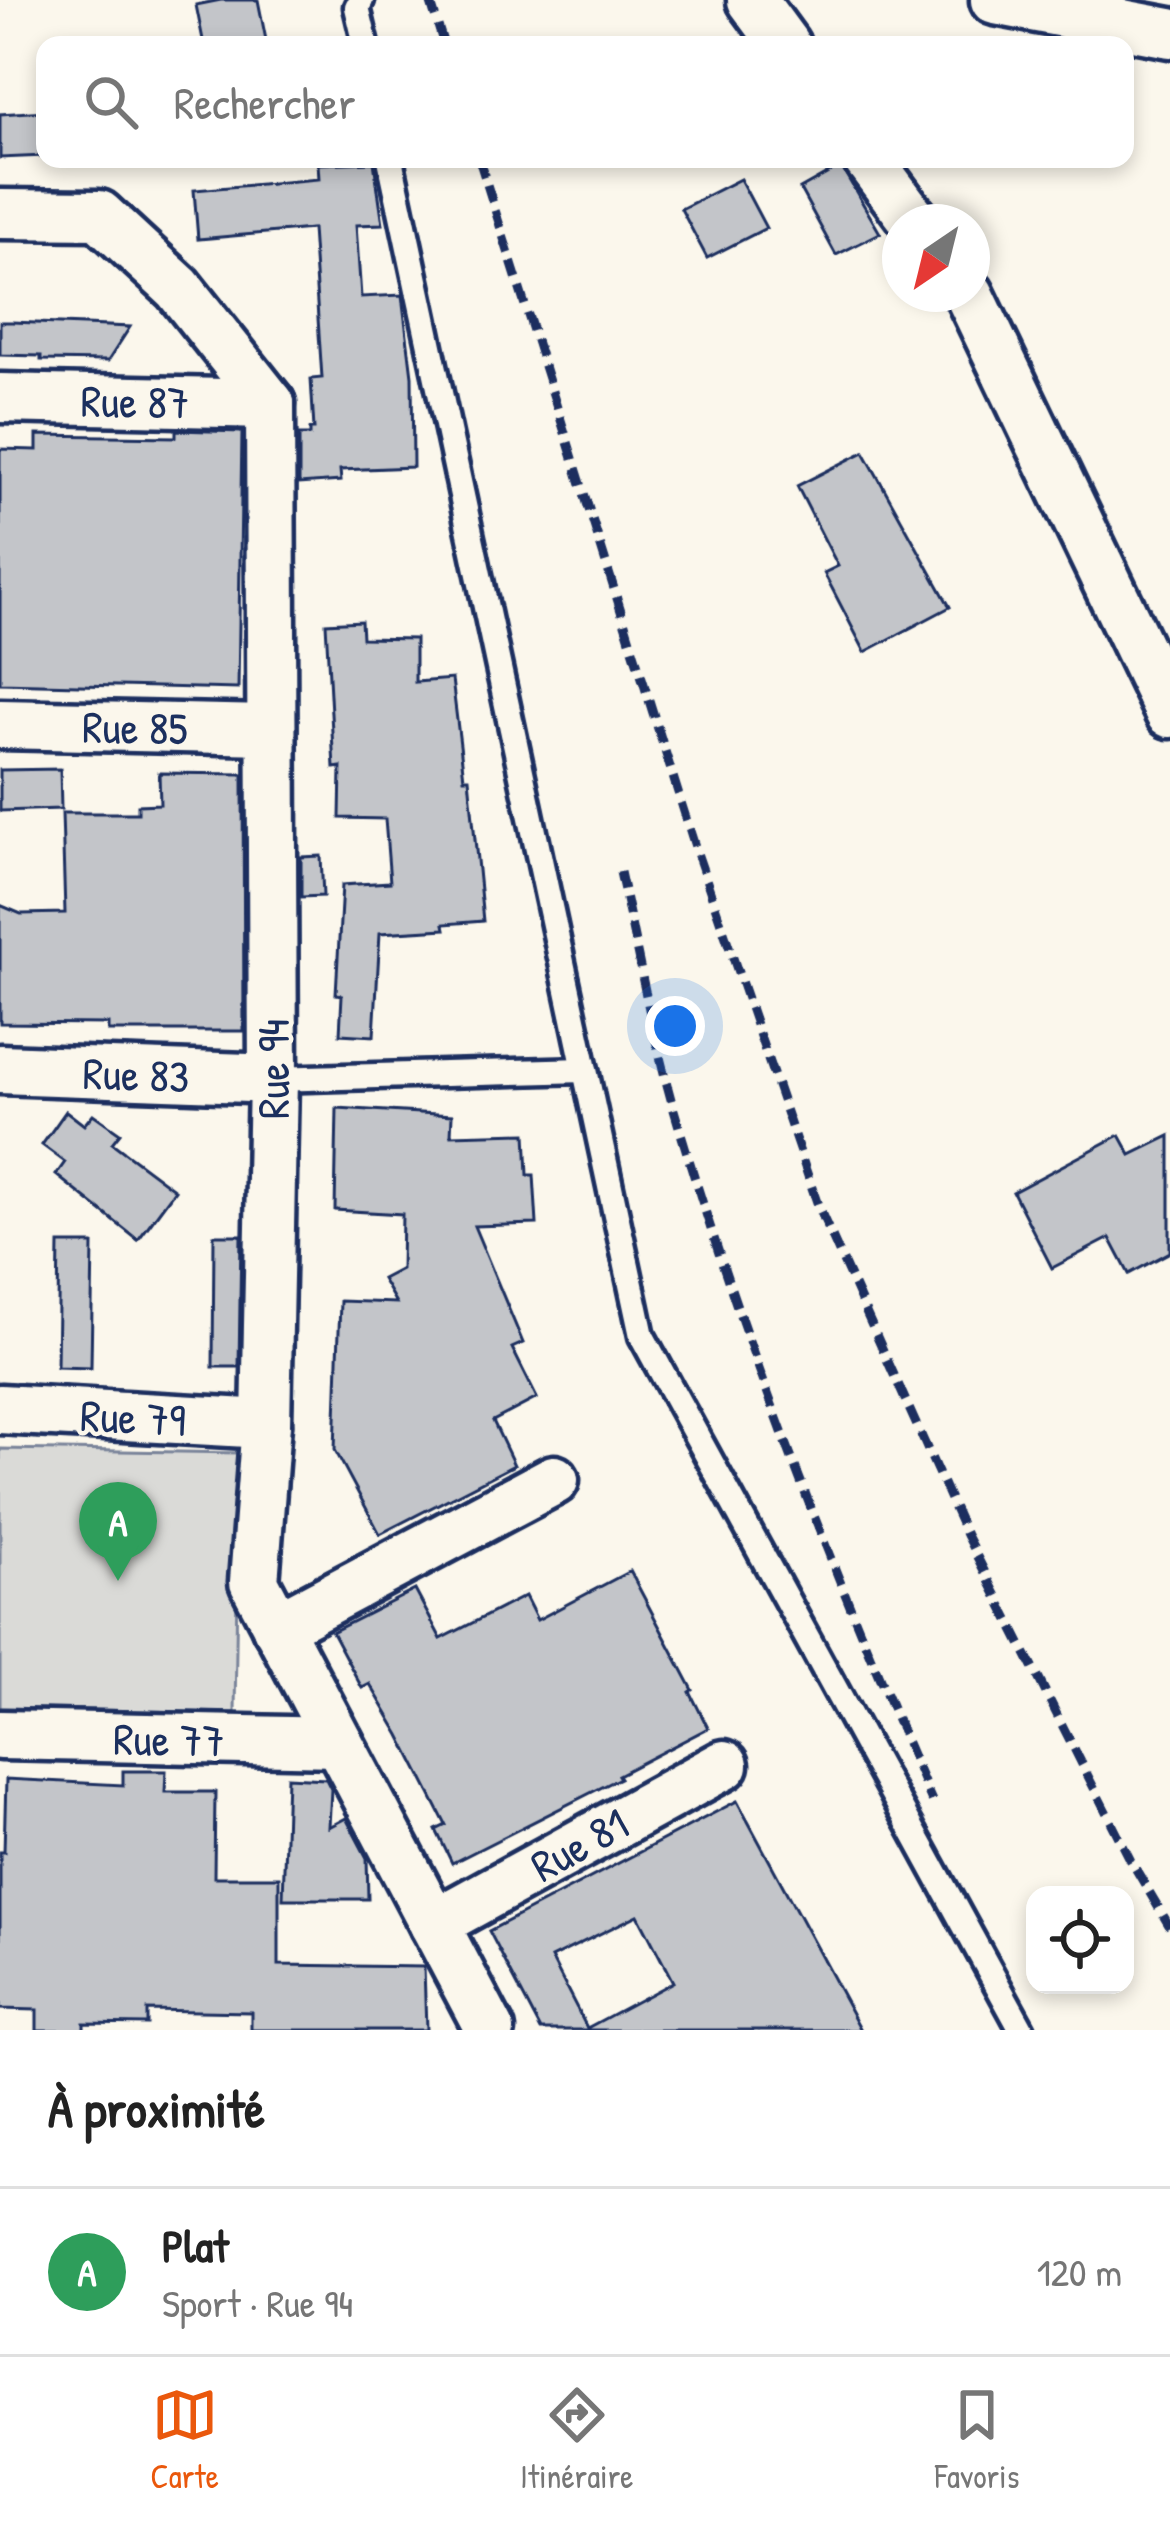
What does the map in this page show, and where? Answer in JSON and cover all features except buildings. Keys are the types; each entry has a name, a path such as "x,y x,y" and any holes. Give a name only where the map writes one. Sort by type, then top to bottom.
{"street":[{"path":"752,0 778,36"},
{"path":"994,0 1170,33"},
{"path":"875,168 902,204"},
{"path":"0,214 99,215 178,288 270,404"},
{"path":"978,312 1170,713"},
{"name":"Rue 87","path":"0,398 270,404"},
{"name":"Rue 94","path":"270,404 273,1078 266,1424 254,1582 490,2030"},
{"name":"Rue 85","path":"0,724 270,730"},
{"name":"Rue 83","path":"0,1070 273,1078"},
{"name":"Rue 79","path":"0,1409 266,1424"},
{"path":"278,1627 554,1480"},
{"name":"Rue 77","path":"0,1736 338,1742"},
{"name":"Rue 81","path":"434,1924 724,1765"}],"lane":[{"path":"361,0 364,36"},
{"path":"392,168 642,1336 1022,2030"},
{"path":"273,1078 585,1070"}],"shaded area":[{"path":"0,1449 239,1453 235,1713 0,1708"}],"railway":[{"path":"430,0 441,36"},
{"path":"482,168 697,853 819,1208 966,1535 1131,1861 1170,1927"},
{"path":"620,872 664,1075 728,1281 825,1543 932,1801"}],"place":[{"name":"Plat","path":"118,1581"}]}
